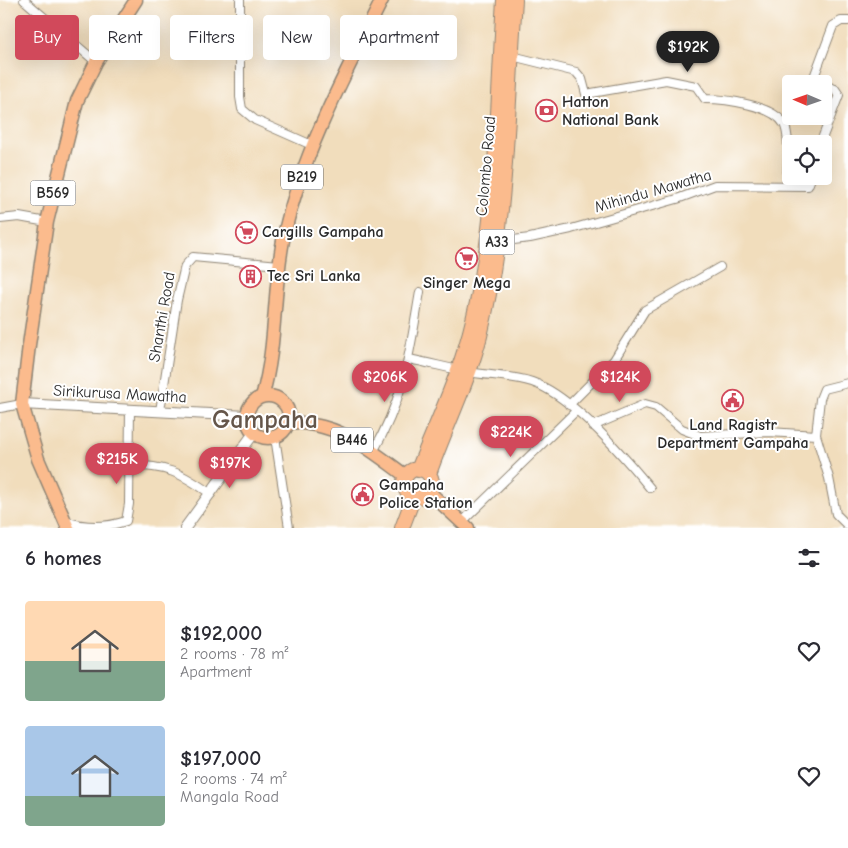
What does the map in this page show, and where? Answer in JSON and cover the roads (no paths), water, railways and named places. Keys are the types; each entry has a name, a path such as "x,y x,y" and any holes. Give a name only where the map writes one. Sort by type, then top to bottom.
{"highway":[{"name":"Colombo Road","path":"504,0 506,56"},
{"name":"Colombo Road","path":"418,473 483,322 492,242 506,56 515,0"},
{"path":"418,473 432,482 429,492 420,497 410,494 405,486 418,473"},
{"path":"402,528 414,496"}],"main road":[{"name":"B569","path":"66,525 38,459 22,404 35,298 47,222 77,101 96,62 136,0"},
{"name":"B219","path":"262,397 270,369 279,264 289,214 328,108 382,0"},
{"name":"B219","path":"270,369 280,399"},
{"path":"272,396 280,399 288,410 289,421 284,431 274,437 262,438 254,434 248,425 247,416 251,405 262,397 272,396"},
{"name":"B446","path":"289,421 323,427 418,473"},
{"path":"429,492 465,525"}],"street":[{"path":"24,0 96,62"},
{"path":"240,0 240,97 242,109 255,120 314,146"},
{"path":"815,75 833,26 841,21 848,21"},
{"path":"506,56 576,72 582,79 586,94 666,80 696,86 705,98 765,109 784,123 787,133 787,186"},
{"path":"832,88 839,95 832,113"},
{"name":"Mihindu Mawatha","path":"492,242 530,238 571,228 677,198 715,184 808,185"},
{"path":"0,219 19,217 47,222"},
{"name":"Shanthi Road","path":"160,411 177,300 185,266 193,257 279,264"},
{"path":"569,405 614,360 645,310 720,267"},
{"path":"373,452 389,424 402,390 420,292"},
{"path":"409,358 463,370 514,377 534,383 569,405 593,426 631,464 650,488"},
{"path":"848,383 824,390 820,399 816,435 829,478 836,514 848,526"},
{"path":"0,408 22,404"},
{"name":"Sirikurusa Mawatha","path":"22,404 247,416"},
{"path":"593,426 645,404 656,407 682,429 700,436 769,432 816,435"},
{"path":"66,525 96,528 112,527 126,522 129,504 130,409"},
{"path":"465,525 576,411"},
{"path":"185,528 254,434"},
{"path":"274,437 289,528"},
{"path":"128,465 153,466 170,470 186,476 211,494"}],"place":[{"name":"Hatton National Bank","path":"546,111"},
{"name":"Cargills Gampaha","path":"246,232"},
{"name":"Singer Mega","path":"467,259"},
{"name":"Tec Sri Lanka","path":"251,276"},
{"name":"Land Ragistr Department Gampaha","path":"733,401"},
{"name":"Gampaha Police Station","path":"363,494"}],"district":[{"name":"Gampaha","path":"265,420"}]}
